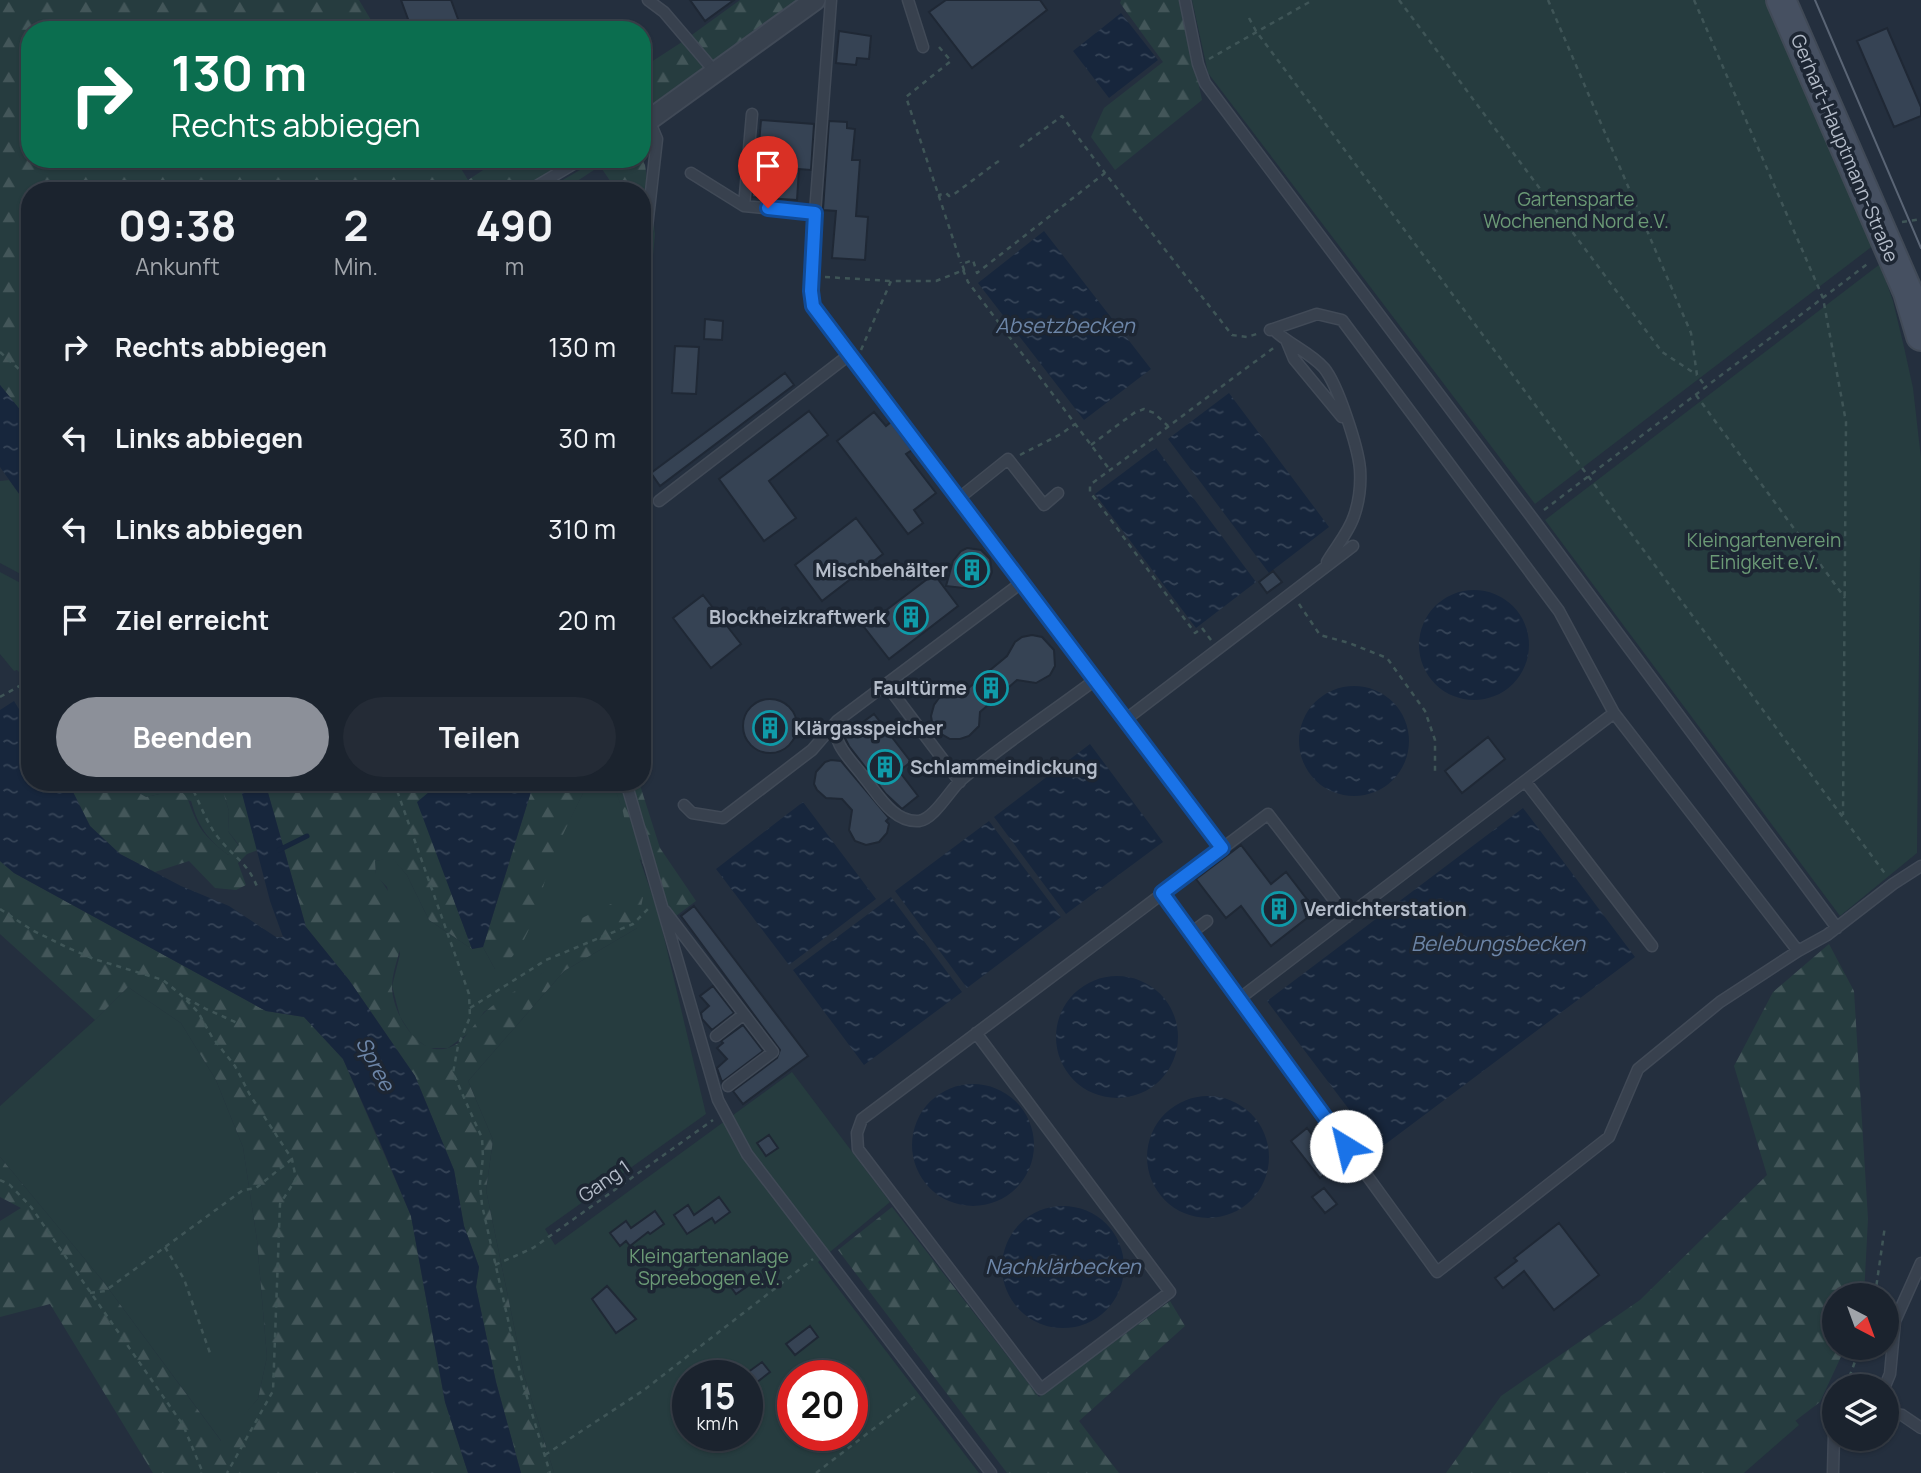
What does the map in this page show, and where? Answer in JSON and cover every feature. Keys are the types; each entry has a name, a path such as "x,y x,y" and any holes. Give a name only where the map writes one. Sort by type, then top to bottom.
{"street":[{"path":"651,118 815,0"},
{"name":"Gerhart-Hauptmann-Straße","path":"1781,0 1908,292 1921,336"}],"lane":[{"path":"648,0 664,12 716,73"},
{"path":"831,0 815,213 813,306 1222,848"},
{"path":"908,0 923,47"},
{"path":"1185,0 1198,64 1205,83 1837,928"},
{"path":"744,206 752,114"},
{"path":"651,130 657,139 651,192"},
{"path":"543,182 567,168"},
{"path":"691,173 744,206 815,213"},
{"path":"1272,330 1317,314 1342,320 1559,611 1614,713 1798,951"},
{"path":"1272,330 1324,369 1337,392 1360,467 1358,503 1353,520 1323,569"},
{"path":"1287,342 1294,359 1350,428"},
{"path":"659,501 852,359"},
{"path":"958,499 1008,459 1044,505 1058,494"},
{"path":"1125,720 1353,545"},
{"path":"684,805 692,813 723,818 812,750 837,721 1021,583"},
{"path":"837,721 834,730 839,745 888,808 907,820 923,821 960,782 1095,680"},
{"path":"886,684 960,782"},
{"path":"1239,999 1614,713"},
{"path":"1525,781 1652,946"},
{"path":"629,791 718,1100 724,1112 747,1154 991,1473"},
{"path":"976,1033 1170,1292 1041,1389 858,1149 856,1133 862,1119 976,1033 1162,893 1268,814 1347,917"},
{"path":"1162,893 1437,1272 1609,1137 1638,1069 1720,1002 1837,928 1893,884 1921,866"},
{"path":"661,903 773,1052 728,1086"},
{"path":"1191,933 1207,921"},
{"path":"716,1035 744,1014"},
{"path":"1890,1374 1895,1321 1921,1263"},
{"path":"1899,1415 1921,1428"},
{"path":"1833,1473 1834,1451"}],"path":[{"path":"1198,64 1313,0"},
{"path":"1399,0 1662,352 1697,375 1706,387"},
{"path":"1548,0 1691,333 1697,375"},
{"path":"1694,0 1823,298 1846,422 1843,817"},
{"path":"1249,18 1256,31 1893,884"},
{"path":"939,47 951,61 906,97 963,271 968,282 1110,471"},
{"path":"1020,147 1062,116 1232,335 1247,337 1272,330 1279,344 1090,485 1090,492 1195,633 1202,628"},
{"path":"940,200 939,195 953,195 1000,160"},
{"path":"963,271 962,264 973,260 977,273 1105,173"},
{"path":"1895,224 1921,219"},
{"path":"1533,519 1878,256"},
{"path":"813,276 936,281 963,271"},
{"path":"852,359 891,281"},
{"path":"0,352 21,371"},
{"path":"1696,395 1846,600"},
{"path":"1091,445 1133,413 1144,409 1154,413 1169,427"},
{"path":"1010,462 1075,424"},
{"path":"1291,593 1320,635 1387,658 1425,711 1435,740 1435,771"},
{"path":"0,697 21,685"},
{"path":"193,791 209,824 221,841 251,871 258,889"},
{"path":"397,791 469,994 468,1027 458,1046 453,1073 482,1138 482,1205 521,1377 550,1473"},
{"path":"470,1008 546,960 633,924 661,903"},
{"path":"0,909 66,947 94,959 163,980 180,994 198,1012 212,1037 235,1066 250,1095 292,1159 296,1179 280,1204 273,1391 227,1473"},
{"path":"180,994 242,1025"},
{"name":"Gang 1","path":"495,1265 533,1248 724,1112"},
{"path":"90,1293 105,1291 243,1190 256,1188 292,1159"},
{"path":"0,1180 10,1185 31,1207 183,1425 203,1473"},
{"path":"1877,1283 1885,1226"},
{"path":"165,1247 184,1279 211,1356"},
{"path":"545,1455 644,1390 822,1252"},
{"path":"816,1473 925,1388"}],"green space":[{"path":"0,0 359,0 372,21 21,21 21,168 461,168 468,180 486,168 556,168 533,182 21,182 21,411 0,385"},
{"path":"740,0 798,0 651,108 651,62"},
{"path":"1121,0 1181,0 1202,100 1115,170 1091,137 1104,108 1163,62 1120,3"},
{"name":"Gartensparte Wochenend Nord e.V.","path":"1192,0 1768,0 1874,245 1535,504 1208,73"},
{"path":"583,168 597,168 576,182 559,182"},
{"path":"601,168 645,168 647,182 611,182"},
{"path":"651,206 655,234 651,277"},
{"name":"Kleingartenverein Einigkeit e.V.","path":"1880,264 1893,301 1913,388 1921,458 1917,853 1840,916 1545,520"},
{"path":"9,480 21,497 21,574 0,563 0,481"},
{"path":"0,572 21,583 21,674 17,670 14,671 0,654"},
{"path":"72,791 136,791 146,797 160,794 160,791 180,791 186,797 203,831 228,855 239,845 228,831 229,811 223,791 242,791 258,850 247,854 238,863 246,885 236,890 215,888 189,861 155,872 120,854 90,826"},
{"path":"136,791 223,791 229,811 228,831 239,846 228,855 214,843 200,825 191,801 160,794 146,797"},
{"path":"268,791 431,791 418,802 472,949 429,920 407,875 392,858 375,861 376,875 393,899 402,927 392,985 396,1007 408,1030 426,1046 448,1048 460,1042 490,1008 560,960 573,943 582,918 619,900 643,897 637,928 564,971 468,1081 493,1140 486,1190 524,1375 554,1473 521,1473 496,1382 476,1287 479,1267 464,1226 454,1170 415,1076 349,980 306,927"},
{"path":"531,791 583,791 553,857 533,920 518,950 508,961 495,969 483,947"},
{"name":"Kleingartenanlage Spreebogen e.V.","path":"583,791 616,791 658,912 706,1114 545,1229 555,1245 792,1072 890,1202 818,1262 979,1473 554,1473 524,1375 486,1190 493,1140 468,1081 564,971 637,928 578,937 563,960 484,1012 472,1031 448,1048 428,1048 413,1037 400,1017 392,986 400,954 387,887 376,876 375,861 392,857 407,875 429,920 472,949 483,947 495,969"},
{"path":"616,791 642,791 660,848 696,901 676,916 674,930 641,860 632,855"},
{"path":"0,861 14,873 266,1011 304,1017 343,1059 411,1216 445,1402 468,1473 153,1473 50,1304 0,1317 0,1221 21,1208 0,1197 0,1157 102,1280 221,1441 258,1399 267,1357 257,1240 243,1147 216,1080 181,1023 128,987 95,1020 0,934"},
{"path":"1829,944 1854,991 1868,1219 1865,1283 1822,1283 1822,1360 1839,1360 1833,1374 1822,1374 1820,1402 1727,1473 1446,1473 1501,1396 1640,1300 1767,1175 1734,1066 1773,992"},
{"path":"128,987 181,1023 216,1080 243,1147 257,1240 267,1357 258,1399 222,1442 102,1280 0,1157 0,1106"},
{"path":"892,1207 1039,1397 1170,1301 1185,1326 1079,1421 1119,1473 1007,1473 838,1250"},
{"path":"1787,1410 1799,1425 1744,1473 1704,1473"}],"water":[{"path":"1121,13 1158,60 1109,98 1073,51"},
{"name":"Absetzbecken","path":"1044,231 1151,369 1084,420 978,283"},
{"path":"0,385 21,411 21,496 0,467"},
{"path":"1229,393 1329,527 1269,573 1168,439"},
{"path":"1156,448 1256,582 1196,628 1095,494"},
{"path":"1474,590 1495,594 1513,606 1525,624 1529,645 1525,666 1513,684 1495,696 1474,700 1453,696 1435,684 1423,666 1419,645 1423,624 1435,606 1453,594"},
{"path":"1354,686 1375,690 1393,702 1405,720 1409,741 1405,762 1393,780 1375,792 1354,796 1333,792 1315,780 1303,762 1299,741 1303,720 1315,702 1333,690"},
{"name":"Spree","path":"14,701 21,712 21,791 72,791 90,826 120,854 181,886 229,906 276,937 283,937 270,901 241,791 268,791 306,927 349,980 415,1076 454,1170 464,1226 479,1267 476,1287 496,1382 521,1473 468,1473 445,1402 411,1216 343,1059 304,1017 266,1011 14,873 0,861 0,710"},
{"path":"1090,744 1163,842 1066,914 994,817"},
{"path":"430,791 531,791 483,947 472,949 417,802"},
{"path":"803,802 876,899 789,965 716,869"},
{"name":"Belebungsbecken","path":"1523,808 1635,957 1379,1149 1267,1001"},
{"path":"989,821 1061,917 967,988 895,891"},
{"path":"891,897 962,992 864,1065 793,970"},
{"path":"1117,976 1140,980 1160,994 1174,1014 1178,1037 1174,1060 1160,1080 1140,1094 1117,1098 1094,1094 1074,1080 1060,1060 1056,1037 1060,1014 1074,994 1094,980"},
{"name":"Nachklärbecken","path":"973,1084 996,1088 1016,1102 1030,1122 1034,1145 1030,1168 1016,1188 996,1202 973,1206 950,1202 930,1188 916,1168 912,1145 916,1122 930,1102 950,1088"},
{"name":"Nachklärbecken","path":"1208,1096 1231,1100 1251,1114 1265,1134 1269,1157 1265,1180 1251,1200 1231,1214 1208,1218 1185,1214 1165,1200 1151,1180 1147,1157 1151,1134 1165,1114 1185,1100"},
{"name":"Nachklärbecken","path":"1063,1206 1086,1210 1106,1224 1120,1244 1124,1267 1120,1290 1106,1310 1086,1324 1063,1328 1040,1324 1020,1310 1006,1290 1002,1267 1006,1244 1020,1224 1040,1210"}],"building":[{"path":"401,0 451,0 459,21 409,21"},
{"path":"690,0 734,0 705,21"},
{"path":"946,0 1040,0 1047,10 972,68 929,12"},
{"path":"1887,28 1921,107 1921,116 1894,127 1857,41"},
{"path":"839,31 871,36 869,59 857,58 856,65 836,63"},
{"path":"761,120 814,124 811,170 799,169 797,200 752,197"},
{"path":"829,121 847,122 847,128 855,129 852,160 860,160 856,216 868,217 865,260 832,258 836,211 823,210"},
{"path":"705,319 723,321 722,340 704,339"},
{"path":"675,346 699,347 696,394 672,393"},
{"path":"785,373 794,385 660,486 651,473"},
{"path":"809,411 828,435 769,481 796,518 764,541 719,479"},
{"path":"874,412 886,426 891,422 912,450 906,454 936,493 914,510 923,523 908,534 837,441"},
{"path":"856,518 883,554 822,601 795,565"},
{"name":"Mischbehälter","path":"967,548 981,550 990,559 992,572 989,579 985,584 972,589 946,586 953,561"},
{"path":"1273,571 1282,582 1267,593 1259,582"},
{"name":"Blockheizkraftwerk","path":"934,574 958,606 889,659 864,627"},
{"path":"703,595 741,644 711,668 673,618"},
{"name":"Faultürme","path":"1032,635 1042,637 1054,650 1055,666 1050,675 1036,683 1017,680 980,712 979,726 969,736 950,739 938,732 931,716 939,698 949,692 966,690 1007,656 1015,642"},
{"name":"Klärgasspeicher","path":"770,699 789,707 797,726 789,745 770,753 751,745 743,726 751,707"},
{"name":"Schlammeindickung","path":"874,714 911,762 899,771 918,796 902,809 886,794 844,736"},
{"path":"1488,737 1505,759 1462,793 1445,771"},
{"path":"841,761 889,818 886,821 889,824 887,833 879,842 866,845 855,841 849,830 852,810 842,799 826,798 817,790 814,784 816,772 825,762"},
{"path":"1241,845 1271,884 1286,872 1316,911 1271,946 1241,906 1226,918 1196,879"},
{"path":"694,906 808,1056 743,1104 733,1091 777,1058 780,1050 681,916"},
{"path":"713,986 734,1013 712,1030 702,1019 701,1013 709,1006 700,996"},
{"path":"743,1025 763,1051 722,1082 717,1068 727,1059 717,1048 723,1043 721,1041"},
{"path":"1307,1128 1336,1166 1320,1178 1291,1141"},
{"path":"769,1135 778,1148 766,1156 757,1143"},
{"path":"1324,1188 1337,1204 1325,1213 1312,1197"},
{"path":"719,1197 730,1212 715,1223 712,1218 687,1234 674,1215 688,1205 694,1215"},
{"path":"655,1211 664,1224 630,1246 626,1241 620,1246 610,1233 626,1221 631,1228"},
{"path":"1559,1223 1599,1275 1554,1310 1524,1271 1503,1288 1495,1278 1517,1261 1514,1258"},
{"path":"743,1271 752,1283 736,1294 728,1283"},
{"path":"607,1286 636,1319 616,1333 592,1299"},
{"path":"810,1326 818,1337 795,1355 786,1344"},
{"path":"763,1363 770,1372 763,1377"}],"waterway":[{"path":"279,850 307,836"}],"tram line":[{"path":"1815,0 1921,248"}],"place":[{"name":"Mischbehälter","path":"972,570"},
{"name":"Blockheizkraftwerk","path":"911,617"},
{"name":"Faultürme","path":"991,688"},
{"name":"Klärgasspeicher","path":"770,728"},
{"name":"Schlammeindickung","path":"885,767"},
{"name":"Verdichterstation","path":"1279,909"}],"route":[{"path":"768,208 815,213 811,291 813,306 1222,848 1162,893 1346,1146"}]}
